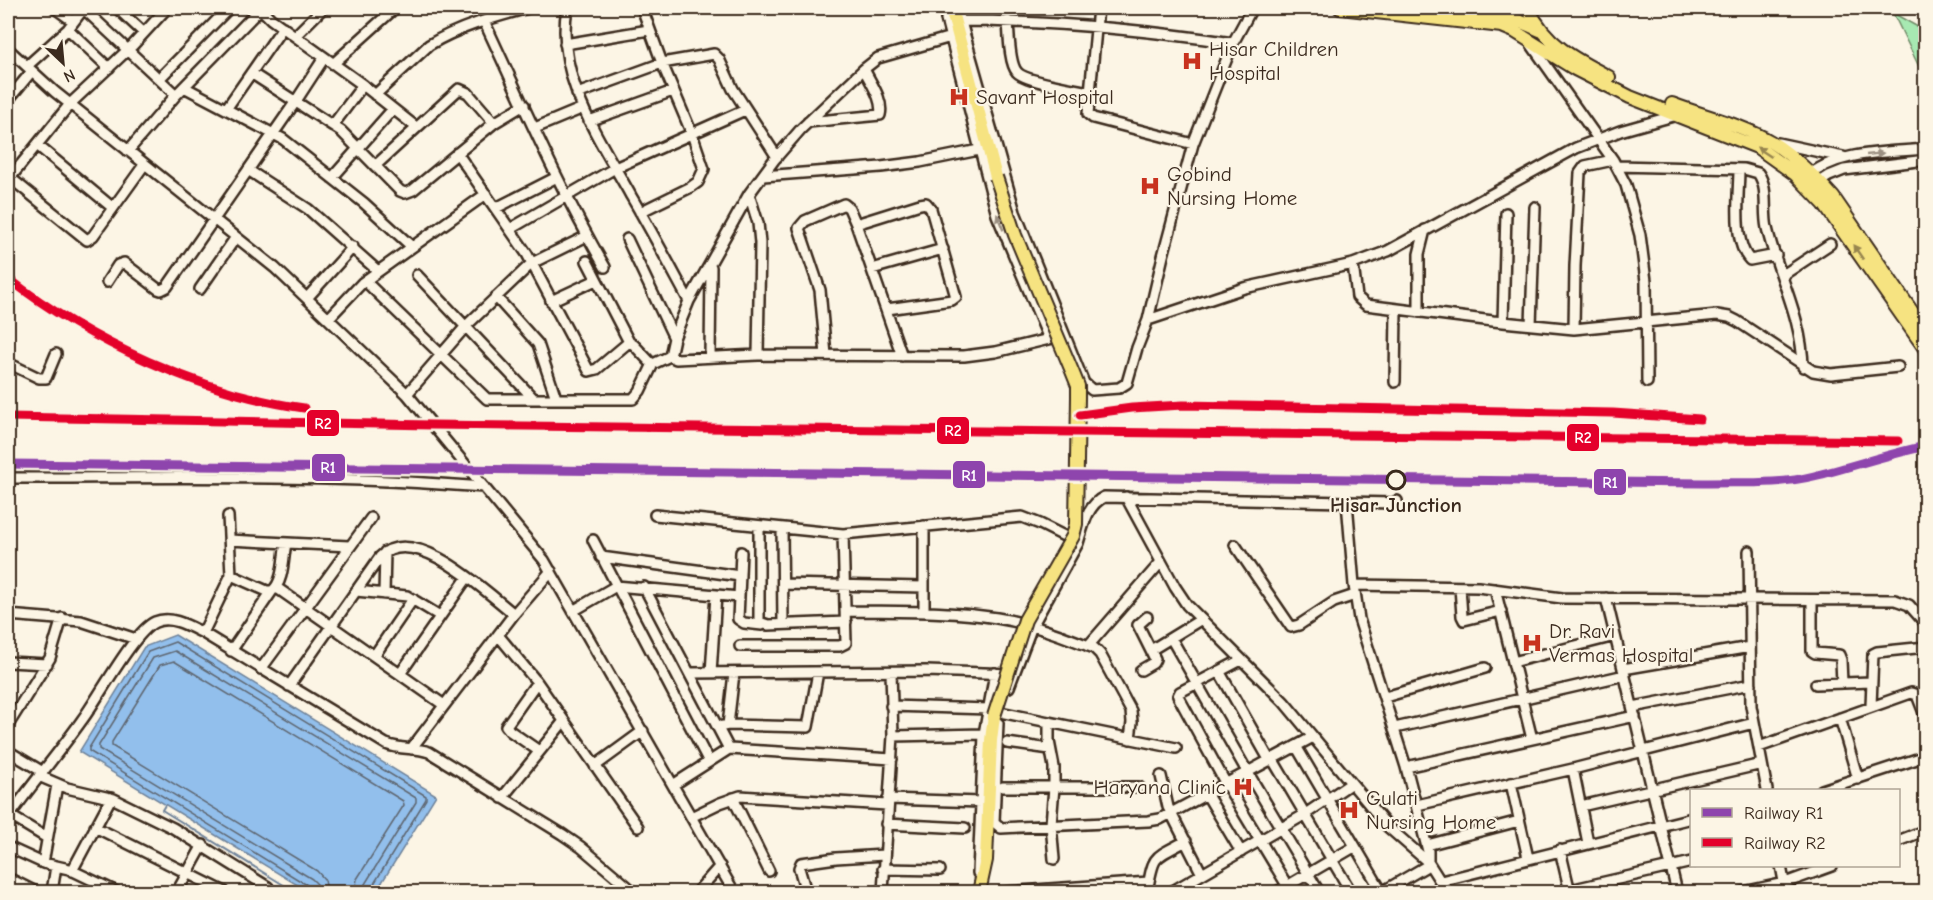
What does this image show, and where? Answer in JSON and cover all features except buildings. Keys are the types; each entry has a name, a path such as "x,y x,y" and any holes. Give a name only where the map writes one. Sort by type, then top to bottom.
{"main road":[{"path":"951,8 996,177 1015,235 1078,386 1076,524 1073,536 1025,620 994,712 986,860 980,888"},
{"path":"1340,8 1506,14 1530,41 1575,69 1630,97 1758,147 1795,174 1833,197 1926,350"},
{"path":"1439,8 1506,14 1540,30 1573,58 1635,91 1770,141 1810,181"},
{"path":"1528,8 1540,30"},
{"path":"1895,297 1926,332"}],"street":[{"path":"55,8 109,68"},
{"path":"8,100 29,69 84,8 176,95"},
{"path":"117,8 144,33"},
{"path":"144,165 93,236 85,239 9,177 70,104 128,50 167,8"},
{"path":"159,79 229,8"},
{"path":"128,151 183,87 260,8 416,128"},
{"path":"295,36 323,8"},
{"path":"333,64 395,8"},
{"path":"375,95 429,45 510,10 528,8"},
{"path":"567,8 565,44 569,70 577,94 589,121 689,301"},
{"path":"640,212 691,186 702,177 705,169 642,8"},
{"path":"1049,339 997,215 946,19 951,8 961,21 1015,212 1063,334 1086,386 1092,390 1119,388 1127,383 1148,320 1193,144 1233,43 1252,8"},
{"path":"1098,8 1088,114 1093,118 1193,144"},
{"path":"484,21 587,236 605,267"},
{"path":"961,21 1008,21 1169,33 1233,43"},
{"path":"1008,21 1016,72 1026,78 1089,92"},
{"path":"226,109 283,27"},
{"path":"565,44 649,30"},
{"path":"670,356 674,338 689,301 749,195 777,157 808,122 878,58 951,37"},
{"path":"1530,41 1615,163 1629,195 1640,235 1646,281 1647,382"},
{"path":"8,49 144,165 274,268 407,394 551,571 735,892"},
{"path":"577,94 662,63 709,54 717,55 733,89 777,157"},
{"path":"107,282 118,266 124,263 158,289 165,290 215,220 324,57"},
{"path":"808,122 880,115 881,106 864,69"},
{"path":"251,73 333,125 400,191 409,192 494,123 524,105"},
{"path":"333,125 363,85"},
{"path":"183,87 283,139 364,203 411,246"},
{"path":"375,166 459,89 468,93 494,123"},
{"path":"589,121 673,92"},
{"path":"535,128 583,108"},
{"path":"332,178 393,109"},
{"path":"510,229 615,168 746,110"},
{"path":"1148,320 1244,288 1353,264 1388,251 1544,165 1598,139 1678,115"},
{"path":"1770,141 1846,158"},
{"path":"37,145 113,208"},
{"path":"1810,181 1828,164 1846,158 1926,149"},
{"path":"763,176 920,162 979,150"},
{"path":"458,153 532,263 589,371 597,369 629,342"},
{"path":"1810,181 1844,170 1926,160"},
{"path":"1574,329 1580,173 1585,166 1615,163 1752,170 1762,179 1767,227 1800,330 1803,367"},
{"path":"1739,169 1739,235 1743,249 1750,260 1776,255"},
{"path":"248,170 308,209 378,271"},
{"path":"496,208 558,177"},
{"path":"329,318 365,281 486,194"},
{"path":"749,195 758,223 760,243 758,355"},
{"path":"856,224 926,203 931,209 956,294 955,299 887,309"},
{"path":"826,356 820,290 799,228 805,221 844,204 849,208 856,224 902,356"},
{"path":"1531,325 1535,207"},
{"path":"1503,322 1506,213"},
{"path":"1419,312 1419,254 1425,230"},
{"path":"407,394 467,325 532,263 587,236"},
{"path":"200,289 236,237"},
{"path":"627,239 674,338"},
{"path":"1408,240 1419,254"},
{"path":"1783,275 1830,244"},
{"path":"307,298 352,247"},
{"path":"872,269 943,249"},
{"path":"587,261 629,342 653,364"},
{"path":"710,357 711,264"},
{"path":"1353,264 1356,291 1361,302 1366,305 1574,329 1701,315 1728,317 1813,372 1831,374 1898,367"},
{"path":"417,274 534,399"},
{"path":"551,302 596,280"},
{"path":"365,281 488,399 633,399 640,391 653,364 670,356"},
{"path":"496,297 538,345 556,398"},
{"path":"1395,382 1396,310"},
{"path":"670,356 676,359 758,355 978,355 1063,334"},
{"path":"8,363 39,378 46,378 56,354"},
{"path":"8,478 422,482 484,487"},
{"path":"980,888 978,876 984,734 1014,674 1032,626 1078,543 1089,511 1098,500 1104,497 1126,497 1393,503 1397,501"},
{"path":"1126,497 1181,596 1200,620 1284,702 1388,827 1428,862 1447,892"},
{"path":"1296,746 1382,892 1421,871 1428,862 1427,844 1395,728 1359,620 1354,590 1347,502"},
{"path":"655,515 843,534 1022,517 1078,543"},
{"path":"202,633 231,575 228,516"},
{"path":"261,669 371,518"},
{"path":"759,526 758,618 762,625"},
{"path":"924,526 924,612"},
{"path":"782,529 783,624"},
{"path":"740,646 844,645 847,639 843,534"},
{"path":"229,540 349,546"},
{"path":"593,540 709,762"},
{"path":"231,651 275,590 286,543"},
{"path":"1235,545 1291,627 1299,625 1354,590 1460,587 1562,598 1883,600 1904,602 1915,609 1926,624"},
{"path":"289,686 385,552 400,548 425,552 444,560 514,614"},
{"path":"1749,551 1751,684 1754,723 1767,789"},
{"path":"384,594 385,552"},
{"path":"741,552 738,619 741,622 762,625 846,622"},
{"path":"601,557 740,576"},
{"path":"1088,646 1161,562"},
{"path":"411,749 514,614 551,571"},
{"path":"231,575 267,591 275,590 306,607 444,705"},
{"path":"399,674 467,578"},
{"path":"783,584 924,587"},
{"path":"573,611 616,585 739,597"},
{"path":"644,587 723,726 729,749"},
{"path":"1460,587 1464,620 1501,611"},
{"path":"1495,589 1532,739"},
{"path":"356,591 400,595 413,599 440,616"},
{"path":"711,673 716,595"},
{"path":"1606,598 1677,892"},
{"path":"374,656 413,599"},
{"path":"1812,600 1812,651 1839,655 1842,683"},
{"path":"846,611 924,612 999,618 1032,626 1088,646 1100,654 1129,705 1132,716 1130,739"},
{"path":"8,615 81,621 136,639"},
{"path":"1141,670 1155,661 1138,625 1147,617"},
{"path":"9,719 47,664 62,618"},
{"path":"47,838 8,817 84,717 136,639 146,627 157,621 167,620 188,625 386,744 429,752 581,847 633,892"},
{"path":"1151,650 1200,620"},
{"path":"498,635 537,682 638,827"},
{"path":"1513,662 1615,636"},
{"path":"1171,638 1280,829 1319,892"},
{"path":"1871,706 1871,656 1875,652 1926,646"},
{"path":"1395,728 1624,672 1750,647"},
{"path":"1241,660 1180,692 1178,696 1226,784 1289,889"},
{"path":"8,662 47,664"},
{"path":"1385,698 1485,668"},
{"path":"1219,671 1351,892"},
{"path":"723,726 808,727 818,672"},
{"path":"881,892 892,759 891,672"},
{"path":"691,673 1014,674"},
{"path":"723,726 734,673"},
{"path":"995,673 994,822 1001,828 1148,821 1171,814 1313,737"},
{"path":"537,682 506,726 539,752"},
{"path":"1816,684 1871,682"},
{"path":"1406,766 1532,739 1751,684"},
{"path":"1759,747 1871,706 1914,693 1926,718"},
{"path":"891,706 994,712 1176,748"},
{"path":"1840,718 1858,778"},
{"path":"502,798 564,721"},
{"path":"1049,723 1054,787 1051,824 1054,859"},
{"path":"1417,805 1573,769 1754,723"},
{"path":"595,766 643,731"},
{"path":"893,736 984,734"},
{"path":"1007,743 1050,749"},
{"path":"673,785 729,749 892,759"},
{"path":"8,751 57,785 111,798 173,828 268,887 270,892"},
{"path":"1825,789 1926,756"},
{"path":"1581,806 1762,764"},
{"path":"1573,769 1588,843"},
{"path":"1161,776 1171,814 1202,874"},
{"path":"1511,783 1528,858"},
{"path":"1175,892 1304,815 1350,784"},
{"path":"43,862 57,785"},
{"path":"1003,786 1139,787"},
{"path":"1207,795 1241,852"},
{"path":"691,817 733,798 746,796 888,802 981,802"},
{"path":"72,871 111,798"},
{"path":"733,798 769,871"},
{"path":"1441,881 1690,819"},
{"path":"1427,844 1519,821"},
{"path":"886,824 966,828"},
{"path":"96,827 225,892"},
{"path":"1900,841 1926,830"},
{"path":"1147,892 1152,865 1156,858 1186,841"},
{"path":"177,892 203,845"},
{"path":"8,847 72,871 117,892"},
{"path":"1277,892 1289,889 1308,874 1354,847"},
{"path":"1560,850 1567,892 1690,862"},
{"path":"806,892 799,868 801,863 884,855"},
{"path":"52,892 56,866"},
{"path":"698,892 720,866"},
{"path":"1782,867 1786,888"},
{"path":"1745,892 1786,888 1830,867"},
{"path":"883,869 940,870"},
{"path":"8,878 36,892"},
{"path":"1007,892 1149,882"}],"green space":[{"path":"1893,13 1925,31 1925,79"}],"water":[{"path":"175,635 436,795 376,892 309,892 79,752 144,647"}],"waterway":[{"path":"165,805 162,810 295,892"}],"rail line":[{"name":"R2","path":"8,278 74,323 148,361 226,391 304,408"},
{"name":"R2","path":"1080,415 1132,408 1183,405 1613,413 1700,419"},
{"name":"R2","path":"8,417 432,425 1898,441"},
{"name":"R1","path":"8,464 1745,483 1801,479 1926,446"}],"place":[{"name":"Hisar Children Hospital","path":"1192,61"},
{"name":"Savant Hospital","path":"959,97"},
{"name":"Gobind Nursing Home","path":"1150,186"},
{"name":"Hisar Junction","path":"1396,480"},
{"name":"Dr. Ravi Vermas Hospital","path":"1532,643"},
{"name":"Haryana Clinic","path":"1243,787"},
{"name":"Gulati Nursing Home","path":"1349,810"}]}
